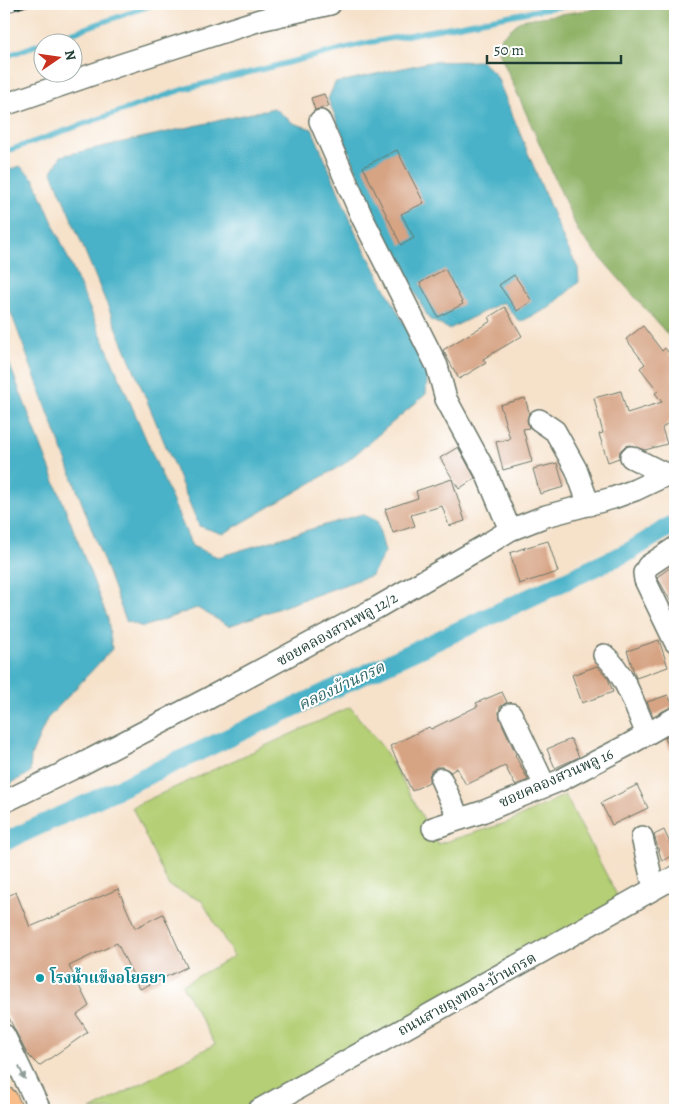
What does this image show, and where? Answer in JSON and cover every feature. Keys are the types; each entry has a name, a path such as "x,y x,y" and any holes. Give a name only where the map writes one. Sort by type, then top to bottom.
{"main road":[{"path":"4,1101 8,1110"}],"street":[{"path":"4,105 260,20 330,4"},
{"path":"320,121 362,217 438,366 446,399 478,457 510,530"},
{"path":"539,420 555,431 576,469 589,505"},
{"path":"631,457 671,473"},
{"name":"ซอยคลองสวนพลู 12/2","path":"4,802 209,698 378,607 510,530 546,516 635,490 671,473"},
{"path":"675,548 648,566 644,573 645,580 675,642"},
{"path":"604,656 611,661 620,675 647,734"},
{"path":"510,714 545,786"},
{"name":"ซอยคลองสวนพลู 16","path":"433,828 562,780 675,718"},
{"path":"442,779 459,819"},
{"path":"642,837 654,889"},
{"name":"ถนนสายถุงทอง-บ้านกรด","path":"259,1110 675,877"},
{"path":"4,1035 40,1110"}],"green space":[{"path":"628,4 675,4 675,343 579,233 495,43 521,20"},
{"path":"350,707 384,749 438,844 509,822 565,795 620,901 242,1110 91,1110 215,1044 182,985 234,956 202,901 169,886 132,807"}],"water":[{"path":"481,61 496,75 565,243 578,268 579,282 549,308 520,322 503,302 449,329 429,319 376,219 328,99 335,83 430,62"},
{"path":"274,108 293,123 312,129 356,233 428,369 426,394 344,464 223,534 199,526 52,172 61,156"},
{"path":"20,166 34,179 192,546 218,557 362,514 377,521 385,552 372,575 229,626 197,608 143,627 126,621 4,294 4,172"},
{"path":"4,350 108,619 112,649 47,719 31,756 30,773 4,787"}],"building":[{"path":"324,94 329,106 315,110 311,98"},
{"path":"397,150 424,203 401,214 414,238 401,245 363,167"},
{"path":"445,269 463,304 438,317 420,283"},
{"path":"514,275 532,301 517,311 499,285"},
{"path":"505,307 522,336 483,359 486,363 459,379 443,350 491,321 489,317"},
{"path":"643,326 662,351 665,348 675,361 675,420 674,418 662,428 667,444 645,450 630,445 625,446 620,451 619,458 608,462 599,434 603,433 594,398 621,391 627,413 662,402 655,393 658,391 640,368 645,364 626,339"},
{"path":"525,398 529,412 527,420 529,428 523,429 532,462 503,470 496,442 510,439 500,405"},
{"path":"458,447 475,478 459,489 440,458"},
{"path":"557,463 564,487 540,494 533,469"},
{"path":"452,479 465,521 449,526 442,506 411,515 415,526 393,533 385,509 418,498 416,491"},
{"path":"548,541 558,572 519,584 510,553"},
{"path":"675,564 675,609 657,577"},
{"path":"659,640 668,667 636,678 627,651"},
{"path":"597,666 608,678 613,692 582,703 572,675"},
{"path":"502,692 507,702 500,707 500,719 528,780 515,785 505,766 466,785 457,768 451,772 442,767 436,767 431,771 429,782 412,791 390,746 429,727 431,729 478,706 476,703"},
{"path":"668,695 673,706 653,716 647,702"},
{"path":"675,732 675,761 665,738"},
{"path":"571,739 579,757 555,768 547,749"},
{"path":"637,785 648,808 612,825 601,803"},
{"path":"664,830 675,854 662,861 654,835"},
{"name":"โรงน้ำแข็งอโยธยา","path":"118,889 135,928 163,914 187,967 140,989 117,943 69,966 89,1006 77,1015 88,1032 39,1066 27,1054 4,1008 4,898 16,892 30,927"}],"waterway":[{"path":"74,32 155,4"},
{"path":"4,152 184,89 362,44 543,9 580,4"},
{"path":"4,57 32,47"},
{"name":"คลองบ้านกรด","path":"4,842 630,551 675,523"}],"railway":[{"path":"4,11 26,4"}],"place":[{"name":"โรงน้ำแข็งอโยธยา","path":"40,978"}]}
